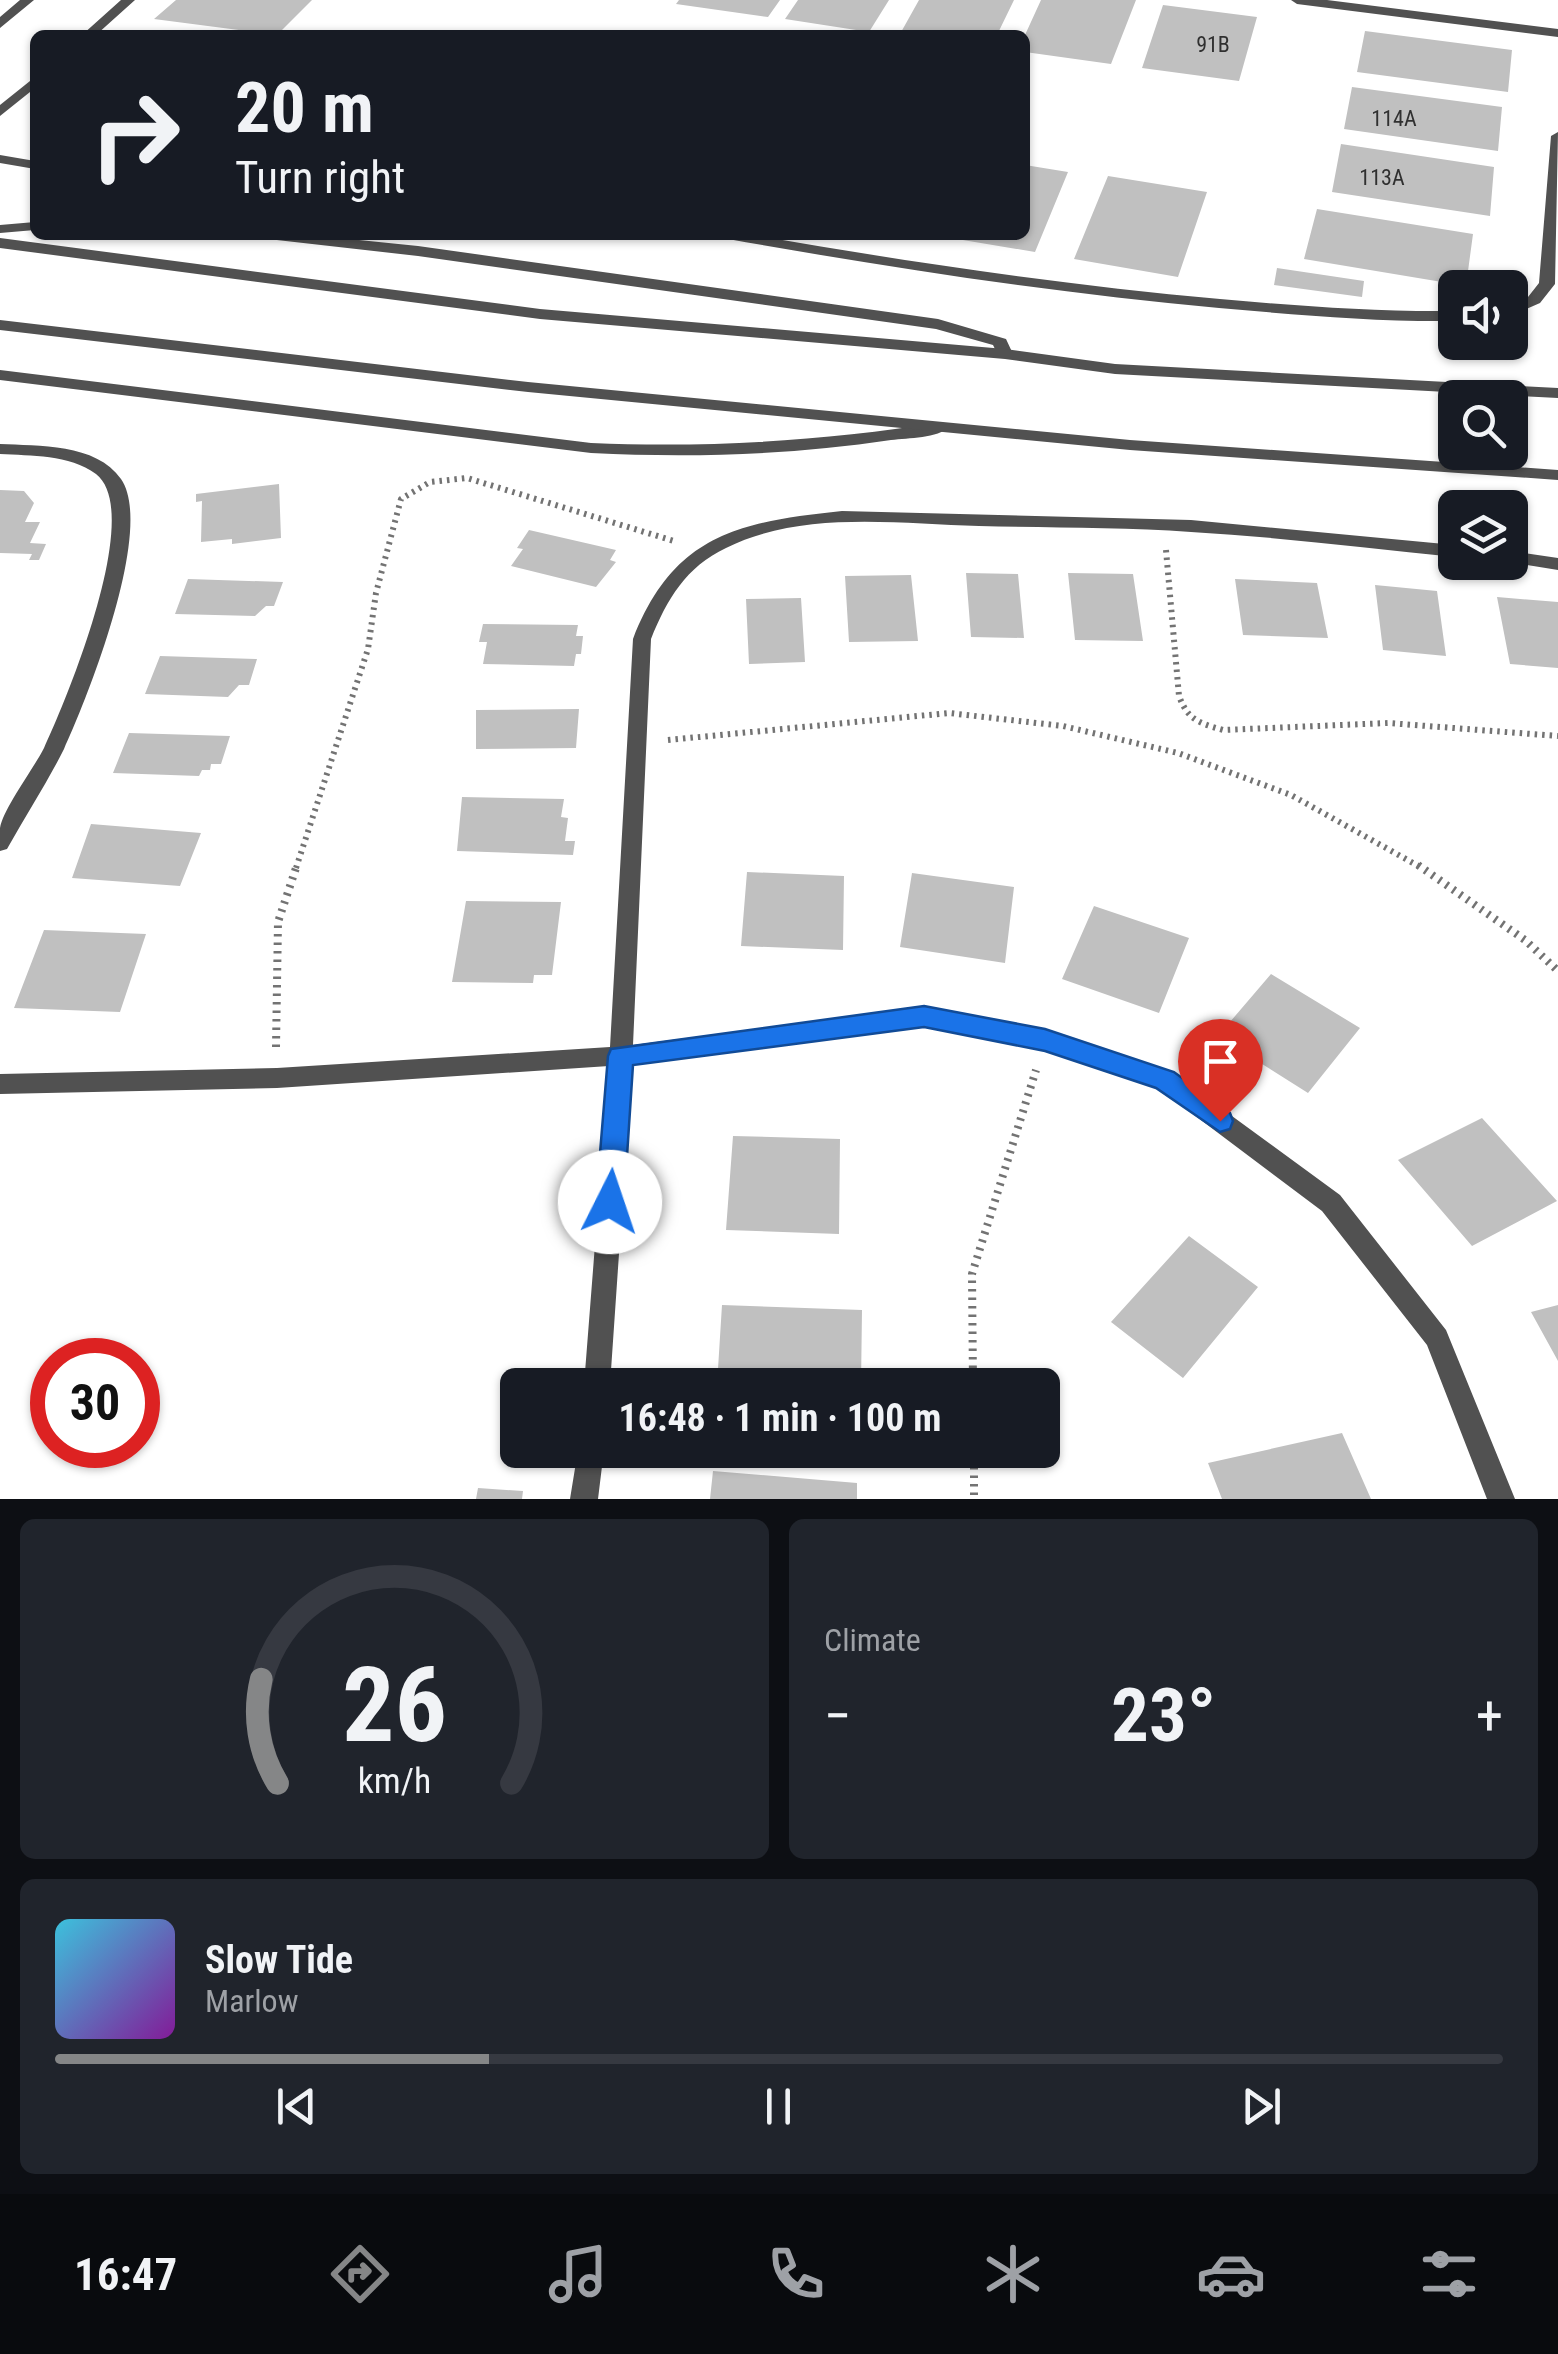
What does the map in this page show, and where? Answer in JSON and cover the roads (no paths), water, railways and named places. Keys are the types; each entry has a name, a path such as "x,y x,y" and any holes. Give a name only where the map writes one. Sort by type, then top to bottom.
{"street":[{"path":"0,24 28,0"},
{"path":"94,30 129,0"},
{"path":"1298,0 1558,33"},
{"path":"0,112 30,85"},
{"path":"1528,303 1547,284 1558,136"},
{"path":"0,158 30,163"},
{"path":"0,228 30,226"},
{"path":"312,240 938,324 1000,342 1005,354"},
{"path":"418,252 428,240"},
{"path":"756,240 904,266 1123,294 1343,314 1438,316"},
{"path":"0,243 540,314 1005,354 1116,369 1558,393"},
{"path":"0,325 528,388 942,427 1558,475"},
{"path":"0,375 591,448 680,453 788,450 942,427"},
{"path":"0,450 63,454 91,464 112,478 123,498 124,521 108,603 54,748 0,843"},
{"path":"598,1368 621,1056 642,639 652,605 673,575 705,550 742,533 785,522 842,517 1164,526 1438,550"},
{"path":"1528,560 1558,564"},
{"path":"0,1084 276,1078 621,1056 924,1016 1045,1040 1165,1080 1331,1203 1437,1338 1500,1499"},
{"path":"584,1499 588,1468"}]}
